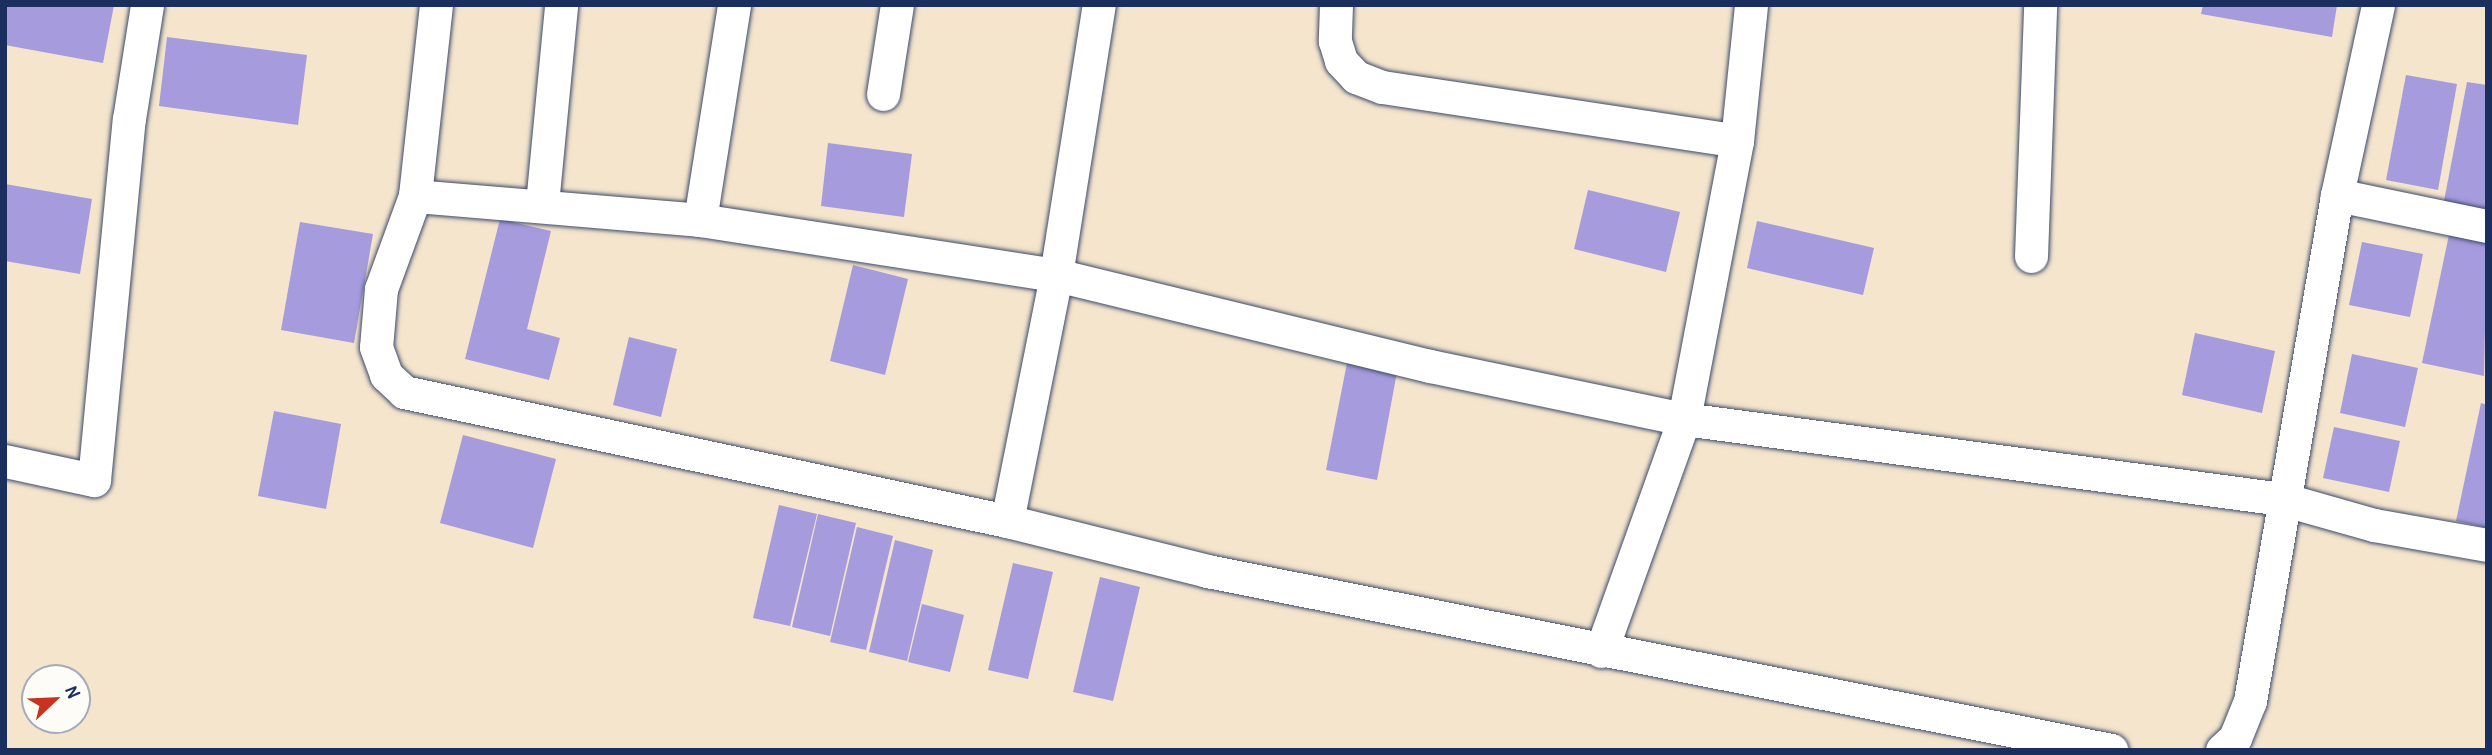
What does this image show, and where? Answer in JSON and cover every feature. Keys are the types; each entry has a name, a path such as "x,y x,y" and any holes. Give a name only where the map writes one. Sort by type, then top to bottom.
{"street":[{"path":"5,461 94,480 129,119 147,5"},
{"path":"436,5 415,196 381,289 376,347 386,375 404,392 1007,521 1207,570 1601,651 2111,750"},
{"path":"542,204 561,5"},
{"path":"700,220 734,5"},
{"path":"883,94 897,5"},
{"path":"1007,521 1056,275 1099,5"},
{"path":"1336,5 1335,41 1341,61 1356,77 1382,87 1737,141"},
{"path":"1601,651 1684,419 1737,141 1751,5"},
{"path":"2031,256 2040,5"},
{"path":"2222,750 2235,738 2250,701 2282,499 2337,195 2378,5"},
{"path":"2337,195 2487,226"},
{"path":"415,196 542,204 700,220 1056,275 1430,366 1684,419 2282,499 2374,525 2487,545"}],"building":[{"path":"5,5 114,5 103,63 5,45"},
{"path":"2203,5 2337,5 2332,37 2201,14"},
{"path":"167,37 307,55 298,125 159,106"},
{"path":"2406,75 2457,84 2438,190 2386,180"},
{"path":"2467,82 2487,85 2487,215 2443,206"},
{"path":"828,143 912,154 904,217 821,206"},
{"path":"5,184 92,199 80,274 5,261"},
{"path":"1588,190 1680,212 1666,272 1574,249"},
{"path":"500,219 551,231 527,329 560,338 549,380 465,359"},
{"path":"1757,221 1874,248 1863,295 1747,268"},
{"path":"300,222 373,234 354,343 281,330"},
{"path":"2450,230 2487,237 2484,376 2422,363"},
{"path":"2362,242 2423,254 2410,317 2349,305"},
{"path":"853,265 908,279 885,375 830,361"},
{"path":"2195,333 2275,351 2262,413 2182,395"},
{"path":"629,337 677,349 661,417 613,405"},
{"path":"2352,354 2418,368 2405,427 2340,413"},
{"path":"1347,363 1397,372 1377,480 1326,470"},
{"path":"2481,403 2487,405 2487,528 2456,521"},
{"path":"274,411 341,424 326,509 258,496"},
{"path":"2334,427 2400,441 2389,492 2323,478"},
{"path":"463,435 556,459 533,548 440,523"},
{"path":"779,505 817,514 790,626 753,618"},
{"path":"818,514 856,523 830,636 792,627"},
{"path":"857,527 893,536 866,650 830,642"},
{"path":"895,540 933,550 907,661 869,652"},
{"path":"1013,563 1053,572 1028,679 988,670"},
{"path":"1100,577 1140,587 1113,701 1073,692"},
{"path":"922,604 964,615 950,672 908,662"}]}
